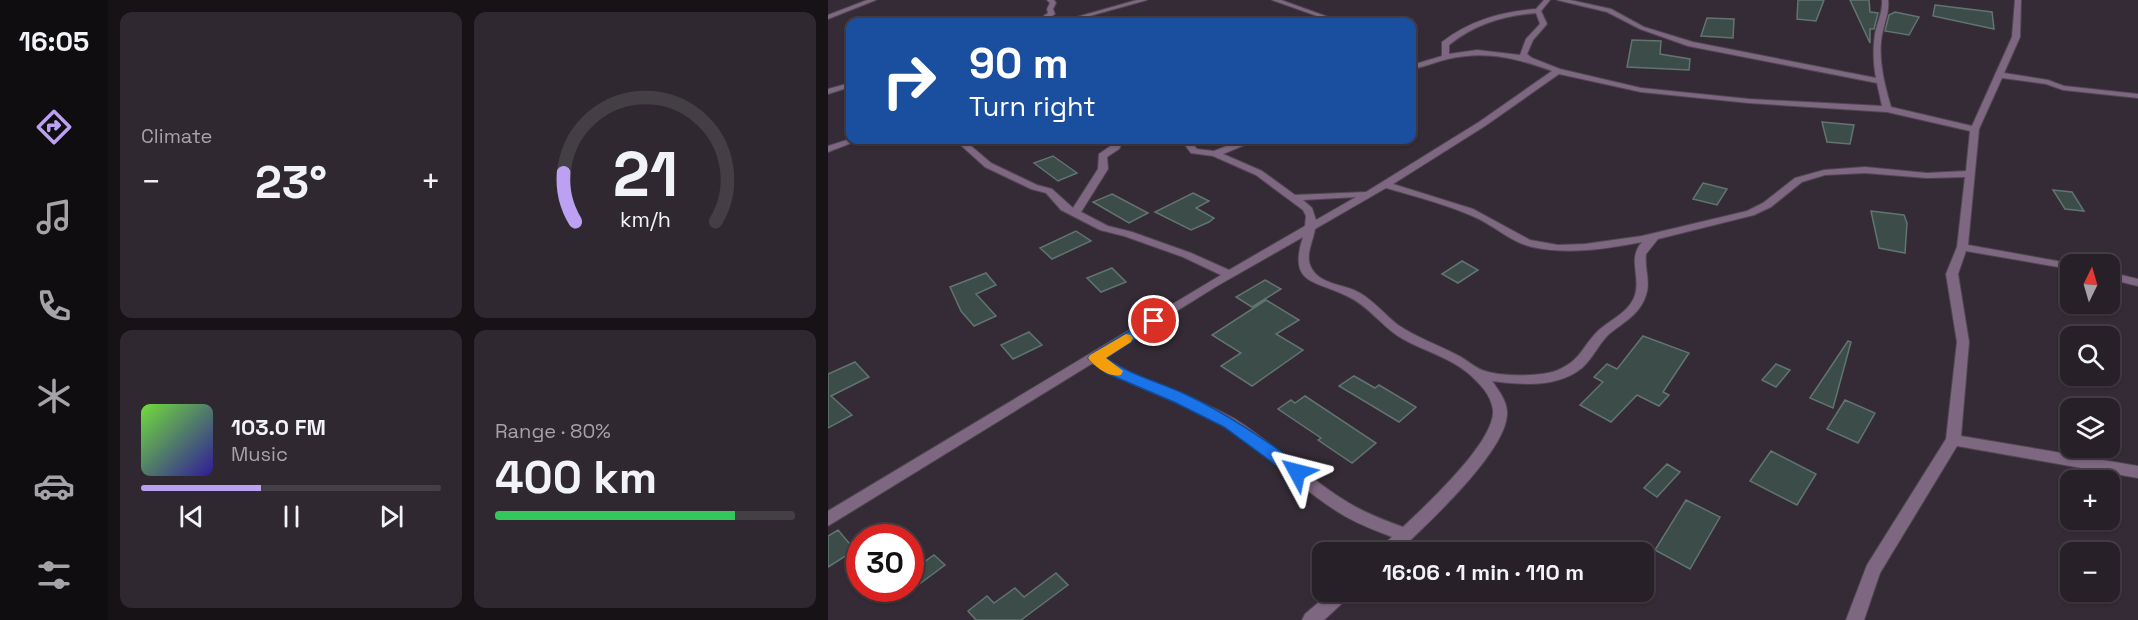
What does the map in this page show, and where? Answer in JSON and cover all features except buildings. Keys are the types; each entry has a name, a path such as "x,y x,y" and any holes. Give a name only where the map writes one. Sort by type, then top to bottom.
{"street":[{"path":"828,17 873,0"},
{"path":"1045,18 1052,14 1050,9 1053,3 1050,0"},
{"path":"1077,18 1144,0"},
{"path":"1275,0 1327,18"},
{"path":"1446,57 1444,44 1471,25 1558,0 1609,10 1642,28 1692,44 1879,81"},
{"path":"1885,0 1887,11 1879,33 1879,81 1887,109"},
{"path":"1854,620 1873,570 1953,440 1963,342 1952,274 1962,246 1975,129 2016,37 2018,0"},
{"path":"1524,58 1526,46 1544,24 1543,5"},
{"path":"1416,66 1446,57 1478,52 1524,58 1558,71 1641,90 1749,101 1887,109 1975,129"},
{"path":"828,519 1022,399 1385,185 1482,124 1558,71"},
{"path":"2000,75 2048,82 2063,88 2138,96"},
{"path":"828,92 846,86"},
{"path":"828,149 846,143"},
{"path":"964,144 988,165 1035,187 1049,191 1058,203 1104,228 1187,255 1230,275"},
{"path":"1076,213 1103,169 1102,156 1118,144"},
{"path":"1188,144 1194,151 1215,153 1260,173 1310,212 1311,227 1303,258 1306,270 1314,279 1357,296 1398,330 1453,358 1476,374 1496,395 1501,416 1496,431 1466,472 1398,542"},
{"path":"1215,153 1239,144"},
{"path":"1385,185 1467,210 1490,220 1518,239 1532,244 1591,247 1750,213 1767,205 1801,179 1830,171 1864,169 1949,176 1969,174"},
{"path":"1293,198 1368,194"},
{"path":"1476,374 1520,381 1537,380 1555,376 1576,365 1588,354 1599,336 1635,310 1643,288 1640,254 1657,234"},
{"path":"1962,246 2060,264"},
{"path":"2120,278 2138,283"},
{"path":"1095,358 1112,370 1180,398 1229,423 1278,456 1342,507 1405,536"},
{"path":"1953,440 2138,472"},
{"path":"1311,620 1331,602"}],"slow traffic":[{"path":"1115,371 1095,358 1126,338"}],"route":[{"path":"1154,321 1095,358 1112,370 1180,398 1229,423 1278,456 1297,472"}]}
